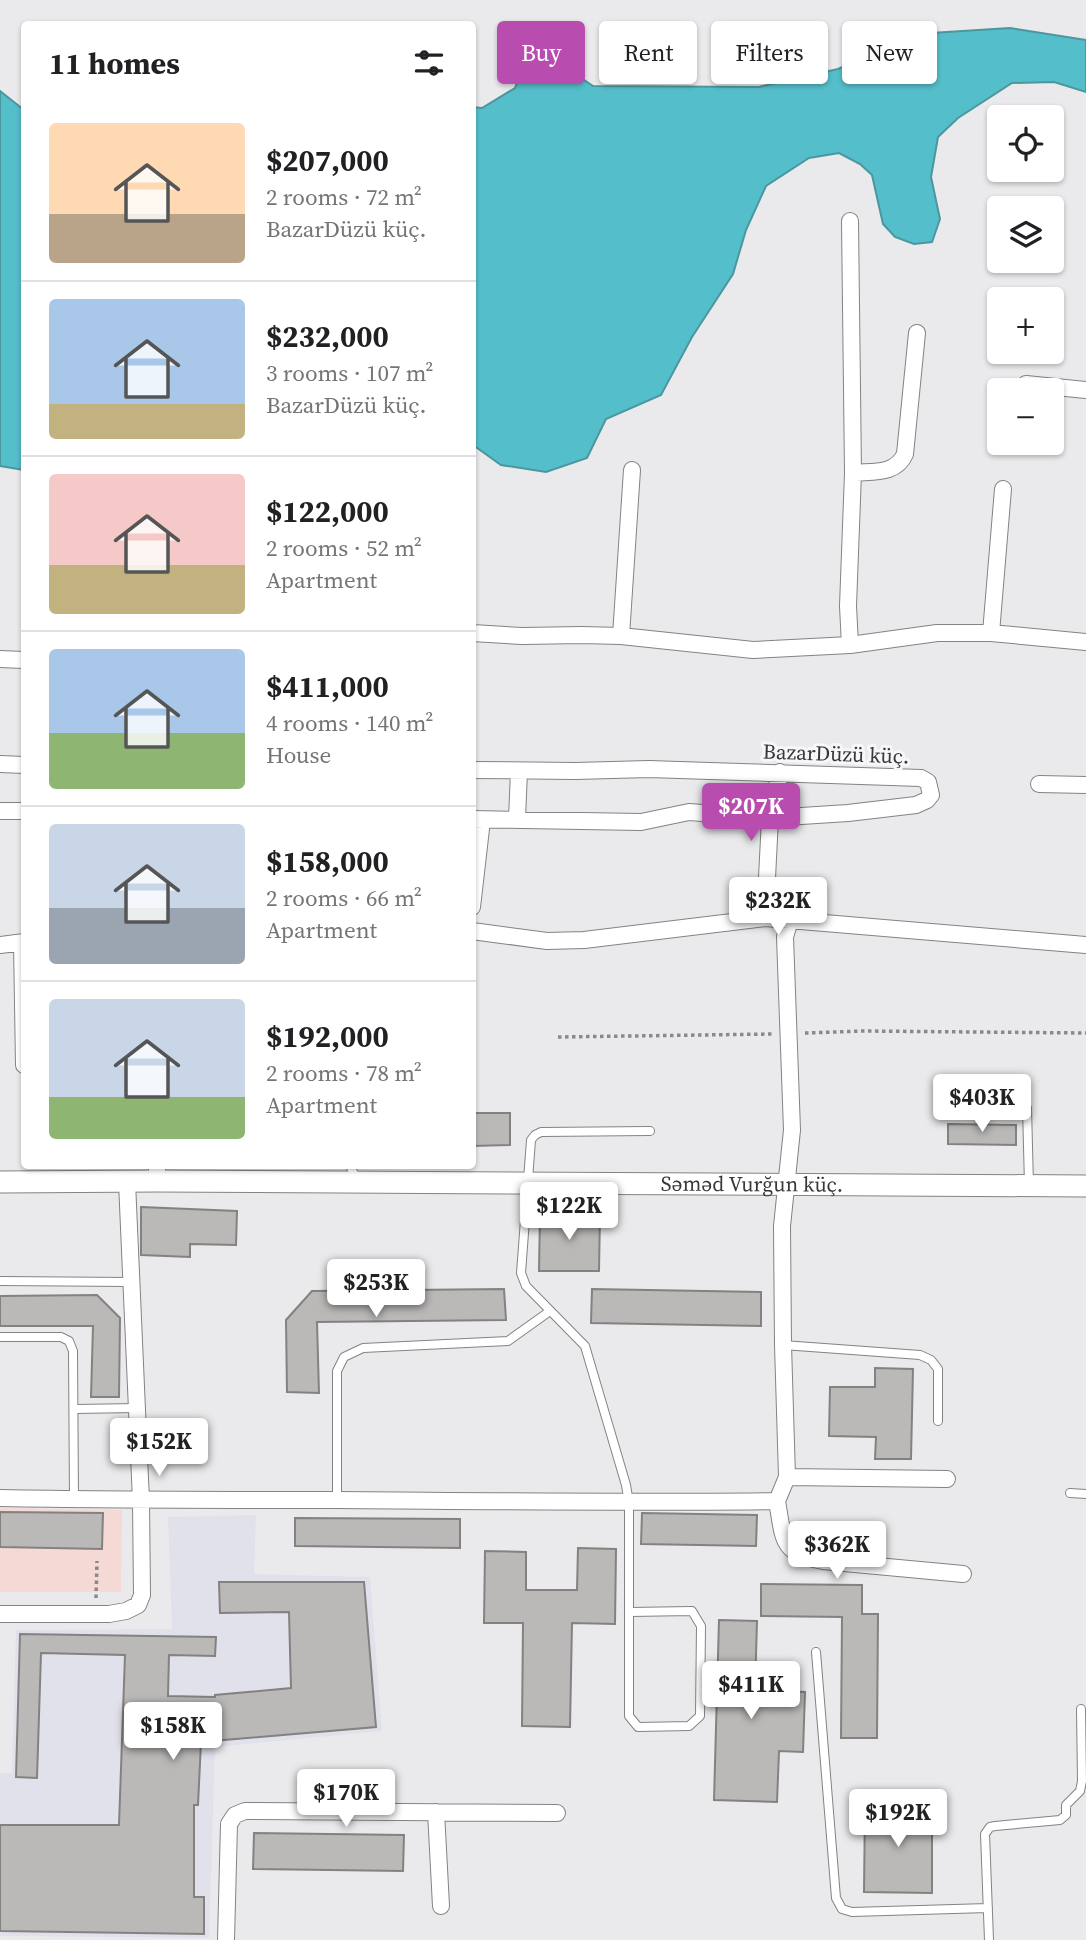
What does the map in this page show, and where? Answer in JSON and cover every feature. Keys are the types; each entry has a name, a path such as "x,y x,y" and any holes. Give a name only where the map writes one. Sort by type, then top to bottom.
{"main road":[{"name":"Səməd Vurğun küç.","path":"0,1182 127,1182 157,1173 354,1174 526,1183 1086,1186"}],"street":[{"path":"850,221 850,645"},
{"path":"852,473 896,467 905,454 917,333"},
{"path":"1064,388 1086,390"},
{"path":"621,636 632,470"},
{"path":"991,633 1003,488"},
{"path":"476,633 621,636 753,650 850,645 937,633 991,633 1086,642"},
{"path":"0,659 21,660"},
{"path":"0,764 21,765"},
{"name":"BazarDüzü küç.","path":"476,770 649,769 922,778 928,782 931,795 916,805 770,818 689,812 640,822 477,820"},
{"path":"517,819 519,771"},
{"path":"765,918 770,818 779,772"},
{"path":"1039,785 1086,785"},
{"path":"0,811 21,811"},
{"path":"476,932 547,941 584,940 765,918 1086,945"},
{"path":"790,919 785,937 792,1130 782,1226 788,1477 777,1502 784,1539 790,1549 803,1557 823,1561 963,1574"},
{"path":"0,945 21,942"},
{"path":"0,1614 96,1614 126,1611 138,1605 142,1595 141,1501 127,1182"},
{"path":"788,1477 947,1479"},
{"path":"0,1498 141,1501 777,1502"},
{"path":"226,1940 229,1824 235,1815 245,1811 557,1813"},
{"path":"436,1812 441,1906"}],"lane":[{"path":"1002,1095 1024,1102 1027,1108 1029,1185"},
{"path":"630,1612 692,1611 701,1626 699,1716 688,1726 638,1727 629,1716 629,1503 585,1346 526,1286 521,1273 526,1183 531,1140 535,1135 541,1132 650,1131"},
{"path":"0,1282 130,1282"},
{"path":"337,1500 337,1371 344,1357 363,1348 508,1341 550,1311"},
{"path":"0,1338 61,1337 69,1341 73,1351 75,1409 74,1500"},
{"path":"783,1345 920,1355 931,1360 938,1369 938,1421"},
{"path":"75,1409 137,1408"},
{"path":"1070,1493 1086,1494"},
{"path":"816,1652 836,1898 842,1909 852,1912 988,1908"},
{"path":"989,1940 985,1834 995,1825 1060,1821 1066,1815 1066,1805 1080,1791 1082,1781 1082,1709"}],"path":[{"path":"558,1037 864,1031 1086,1033"},
{"path":"96,1614 97,1562"}],"shaded area":[{"path":"0,1508 122,1510 121,1592 0,1592"},
{"path":"256,1515 254,1574 370,1577 382,1731 215,1747 209,1938 0,1936 0,1773 12,1773 16,1630 172,1629 168,1517"}],"water":[{"path":"1010,28 1086,40 1086,92 1054,82 1012,83 958,118 938,137 931,177 940,219 932,242 914,244 895,237 883,224 872,175 860,164 839,153 809,158 766,186 746,230 733,274 692,337 661,395 606,419 587,458 546,472 501,465 476,447 476,107 482,108 515,88 517,84 585,84 585,81 593,86 759,87 772,84 828,84 828,71 842,67 842,84 937,84 937,33"},
{"path":"0,91 21,108 21,470 0,466"}],"building":[{"path":"476,1113 510,1113 510,1145 476,1146"},
{"path":"948,1124 1016,1125 1016,1145 948,1144"},
{"path":"141,1207 237,1211 236,1245 190,1244 190,1257 141,1255"},
{"path":"540,1213 600,1214 599,1271 539,1271"},
{"path":"504,1289 506,1320 317,1322 319,1393 287,1392 286,1320 312,1291"},
{"path":"592,1289 761,1292 761,1326 591,1323"},
{"path":"97,1295 120,1318 119,1397 91,1397 93,1326 0,1326 0,1296"},
{"path":"875,1368 913,1369 911,1459 875,1459 876,1437 829,1436 830,1387 875,1387"},
{"path":"0,1512 103,1513 102,1549 0,1547"},
{"path":"642,1513 757,1515 756,1546 641,1544"},
{"path":"295,1518 460,1519 460,1548 295,1546"},
{"path":"578,1548 616,1549 615,1624 572,1623 570,1727 522,1726 523,1623 484,1623 485,1551 526,1552 526,1590 577,1590"},
{"path":"219,1582 364,1582 376,1727 201,1742 198,1805 194,1805 194,1897 204,1897 204,1934 0,1931 0,1825 119,1825 125,1655 41,1653 37,1778 16,1777 20,1634 216,1637 215,1656 169,1655 168,1696 215,1697 291,1688 289,1612 220,1613"},
{"path":"761,1584 862,1585 862,1614 878,1614 877,1738 841,1738 842,1617 761,1616"},
{"path":"719,1620 757,1621 755,1690 805,1692 803,1752 779,1751 777,1802 714,1800"},
{"path":"865,1805 932,1805 932,1893 864,1892"},
{"path":"254,1833 404,1835 403,1871 253,1869"}]}
